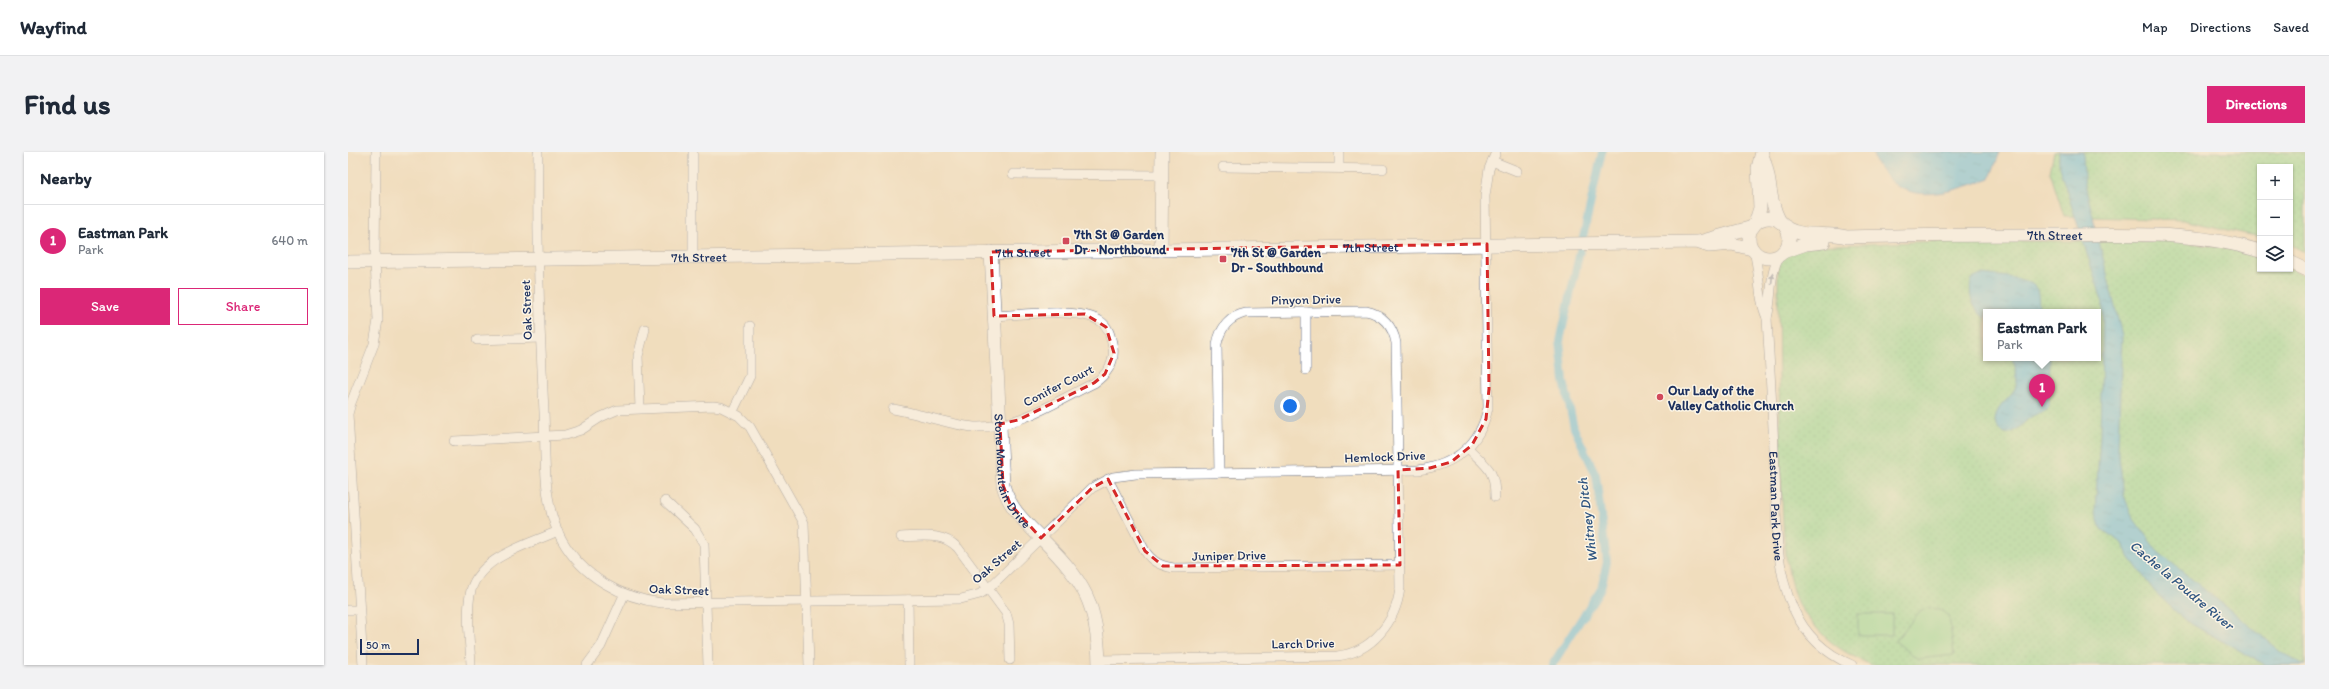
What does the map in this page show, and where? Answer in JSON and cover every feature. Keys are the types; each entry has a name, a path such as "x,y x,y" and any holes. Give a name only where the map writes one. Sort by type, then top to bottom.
{"street":[{"path":"363,665 352,546 348,414 369,357 376,333 376,152"},
{"name":"Oak Street","path":"538,152 537,260 549,500 558,531 569,550 580,564 602,583 624,595 662,603 961,599 980,594 989,588 1041,538"},
{"path":"693,152 693,257"},
{"path":"1161,250 1162,152"},
{"path":"1339,152 1339,168"},
{"name":"Hemlock Drive","path":"1041,538 1092,488 1108,479 1136,474 1418,470 1451,462 1469,449 1480,432 1488,408 1487,244 1485,196 1492,161 1496,152"},
{"path":"1762,154 1767,168 1769,192 1783,225 1788,243 1781,254 1775,257 1763,257 1753,250 1750,240 1760,208 1758,168 1762,154"},
{"path":"1492,161 1517,170"},
{"path":"1223,168 1383,169"},
{"path":"1013,174 1162,175"},
{"path":"1754,225 1767,218 1783,225"},
{"name":"7th Street","path":"1697,242 1710,237 1725,235 1754,225"},
{"name":"7th Street","path":"1783,225 1805,234 1838,234 1847,237 2106,234 2186,236 2226,242 2257,250"},
{"name":"7th Street","path":"1781,254 1806,244 1838,241 1847,237"},
{"name":"7th Street","path":"348,262 1572,243 1697,242 1709,246 1732,244 1753,250"},
{"name":"Eastman Park Drive","path":"1753,250 1759,270 1762,306 1768,318"},
{"name":"Stone Mountain Drive","path":"991,252 1000,424 1006,494 1017,513 1068,565 1086,592 1094,613 1099,663"},
{"name":"Eastman Park Drive","path":"1781,254 1773,268 1771,305 1768,318 1778,534 1783,580 1792,608 1808,633 1825,650 1852,665"},
{"path":"2293,263 2305,269"},
{"path":"1306,312 1306,370"},
{"name":"Pinyon Drive","path":"1219,473 1217,344 1221,332 1230,320 1241,314 1306,312 1371,312 1384,319 1393,332 1396,343 1398,470"},
{"name":"Conifer Court","path":"893,409 972,427 1000,424 1018,420 1094,383 1105,374 1110,366 1114,352 1112,339 1101,321 1085,314 994,316"},
{"path":"733,411 750,376 750,326"},
{"path":"640,408 638,356 645,329"},
{"path":"477,340 540,338"},
{"path":"454,441 575,433 612,411 640,408 713,406 733,411 750,427 803,518 806,533 808,665"},
{"path":"1469,449 1492,473 1495,481 1495,497"},
{"name":"Larch Drive","path":"1099,663 1337,656 1352,652 1370,643 1380,634 1392,618 1399,598 1400,565 1398,470"},
{"name":"Juniper Drive","path":"1108,479 1149,558 1163,566 1174,568 1400,565"},
{"path":"665,501 695,529 704,544 708,665"},
{"path":"471,665 469,600 477,577 483,569 502,556 558,531"},
{"path":"901,536 941,536 951,541 989,588 1006,613 1009,624 1010,660"},
{"path":"587,665 601,646 624,595"},
{"path":"908,600 909,664"},
{"path":"348,610 359,610"}],"highlighted area":[{"path":"1487,244 1489,389 1486,419 1472,445 1451,462 1430,468 1398,470 1400,565 1163,566 1145,551 1108,479 1092,488 1041,538 1010,504 1003,485 1000,424 1018,420 1094,383 1105,374 1114,353 1106,327 1085,314 994,316 991,252"}],"green space":[{"path":"2054,152 2305,152 2305,252 2293,246 2293,164 2257,164 2257,236 2183,220 2064,216 2050,172"},
{"path":"1942,241 2175,241 2234,249 2257,257 2257,272 2293,272 2293,269 2305,276 2305,665 1872,665 1836,646 1815,626 1802,610 1797,602 1788,571 1783,520 1778,335 1778,253 1783,247"},
{"path":"1929,608 1939,609 1949,616 1954,655 1918,659 1895,641 1921,610"},
{"path":"1858,614 1892,614 1892,635 1858,635"}],"water":[{"path":"1873,152 2000,152 1990,178 1949,191 1920,193 1907,191 1895,184 1878,166 1874,159"},
{"name":"Cache la Poudre River","path":"2059,152 2083,152 2084,180 2122,336 2118,449 2124,496 2133,518 2157,551 2284,654 2305,665 2266,665 2186,621 2155,592 2130,558 2121,542 2101,529 2095,511 2100,438 2103,303 2059,167"},
{"path":"1983,274 2003,276 2026,281 2037,289 2039,309 1983,309 1983,317 1972,301 1970,291 1972,279"},
{"path":"2013,361 2050,361 2049,405 2046,409 2031,417 2016,430 2004,433 1999,430 1995,421 2001,406 2015,390 2017,382"}],"waterway":[{"name":"Whitney Ditch","path":"1552,665 1601,588 1607,562 1596,475 1574,428 1564,381 1560,341 1602,152"}],"place":[{"name":"7th St @ Garden Dr - Northbound","path":"1066,241"},
{"name":"7th St @ Garden Dr - Southbound","path":"1223,259"},
{"name":"Our Lady of the Valley Catholic Church","path":"1660,397"},
{"name":"Eastman Park","path":"2042,407"}]}
